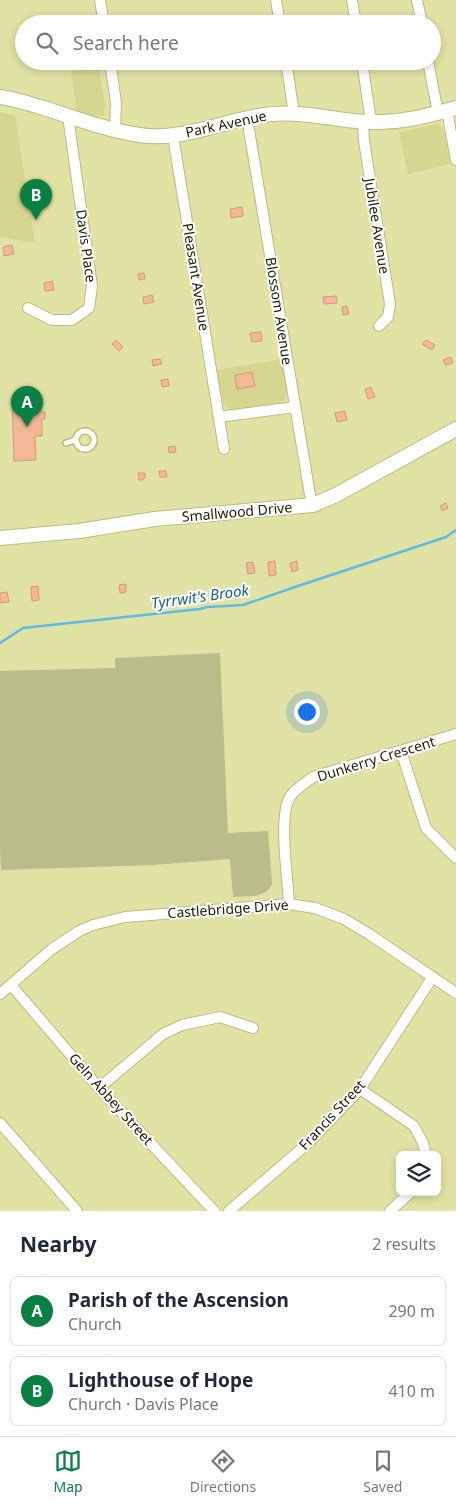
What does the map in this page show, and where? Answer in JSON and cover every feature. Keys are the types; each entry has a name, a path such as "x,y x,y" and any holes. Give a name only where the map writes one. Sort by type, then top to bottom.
{"street":[{"path":"100,0 102,15"},
{"path":"276,0 278,15"},
{"path":"352,0 354,15"},
{"path":"417,0 420,15"},
{"path":"111,70 116,103 115,130"},
{"path":"287,70 294,114"},
{"name":"Jubilee Avenue","path":"363,70 367,122 364,141 390,304 388,317 379,326"},
{"path":"431,70 447,111 456,160"},
{"name":"Park Avenue","path":"1,94 115,130 140,135 173,136 247,118 272,114 294,114 367,122 408,120 447,111"},
{"name":"Davis Place","path":"28,308 52,320 72,320 89,308 92,286 68,116"},
{"name":"Blossom Avenue","path":"247,118 313,505"},
{"name":"Pleasant Avenue","path":"173,136 224,449"},
{"path":"219,418 295,407"},
{"name":"Smallwood Drive","path":"0,538 79,531 155,519 313,505 336,495 456,429"},
{"name":"Dunkerry Crescent","path":"289,904 284,829 285,813 290,796 299,786 313,777 456,734"},
{"path":"401,751 426,828 456,858"},
{"name":"Castlebridge Drive","path":"0,994 52,949 79,931 93,925 125,917 289,904 315,908 344,919 456,993"},
{"name":"Francis Street","path":"229,1211 306,1145 360,1089 432,978"},
{"name":"Geln Abbey Street","path":"11,985 99,1088 214,1211"},
{"path":"99,1088 163,1034 182,1025 220,1017 252,1028"},
{"path":"360,1089 414,1126 425,1151"},
{"path":"2,1130 75,1210"},
{"path":"390,1211 407,1196"}],"lane":[{"path":"66,443 75,440"}],"shaded area":[{"path":"99,70 105,104 103,116 94,117 77,112 71,71"},
{"path":"0,112 15,115 35,243 0,237"},
{"path":"438,124 445,133 450,164 408,174 399,132"},
{"path":"281,359 287,391 284,400 279,403 236,409 230,409 225,405 222,400 217,370"},
{"path":"220,653 228,833 268,831 272,883 266,892 256,896 233,897 230,859 153,865 1,870 0,671 115,668 115,658"}],"building":[{"path":"242,207 243,216 231,218 230,209"},
{"path":"12,245 14,254 4,256 3,247"},
{"path":"144,273 145,279 139,280 138,274"},
{"path":"52,281 54,290 45,291 44,283"},
{"path":"152,295 154,302 144,304 143,297"},
{"path":"336,296 337,303 324,304 323,297"},
{"path":"347,306 349,314 343,315 342,307"},
{"path":"261,332 262,341 252,342 250,333"},
{"path":"116,340 123,347 119,351 112,344"},
{"path":"426,340 435,345 432,350 422,344"},
{"path":"451,357 453,363 445,365 443,360"},
{"path":"160,359 162,364 153,366 152,360"},
{"path":"252,372 255,386 237,389 235,375"},
{"path":"168,379 169,386 162,387 161,380"},
{"path":"371,387 375,397 368,399 365,389"},
{"path":"41,399 41,412 45,412 45,419 42,419 42,436 35,436 36,460 14,461 12,400"},
{"path":"345,411 347,420 337,422 335,413"},
{"path":"175,446 176,452 169,453 168,447"},
{"path":"159,471 166,471 167,477 160,477"},
{"path":"138,473 145,473 143,480 139,480"},
{"path":"446,503 448,508 442,511 440,506"},
{"path":"275,561 276,575 269,576 268,562"},
{"path":"297,561 298,570 292,572 290,563"},
{"path":"253,562 255,573 248,574 246,563"},
{"path":"126,584 126,592 120,593 119,585"},
{"path":"38,586 39,600 32,601 31,587"},
{"path":"7,592 9,602 0,603 0,593"}],"waterway":[{"name":"Tyrrwit's Brook","path":"0,643 23,628 207,607 243,605 446,537 456,530"}],"place":[{"name":"Lighthouse of Hope","path":"36,220"},
{"name":"Parish of the Ascension","path":"27,427"}]}
